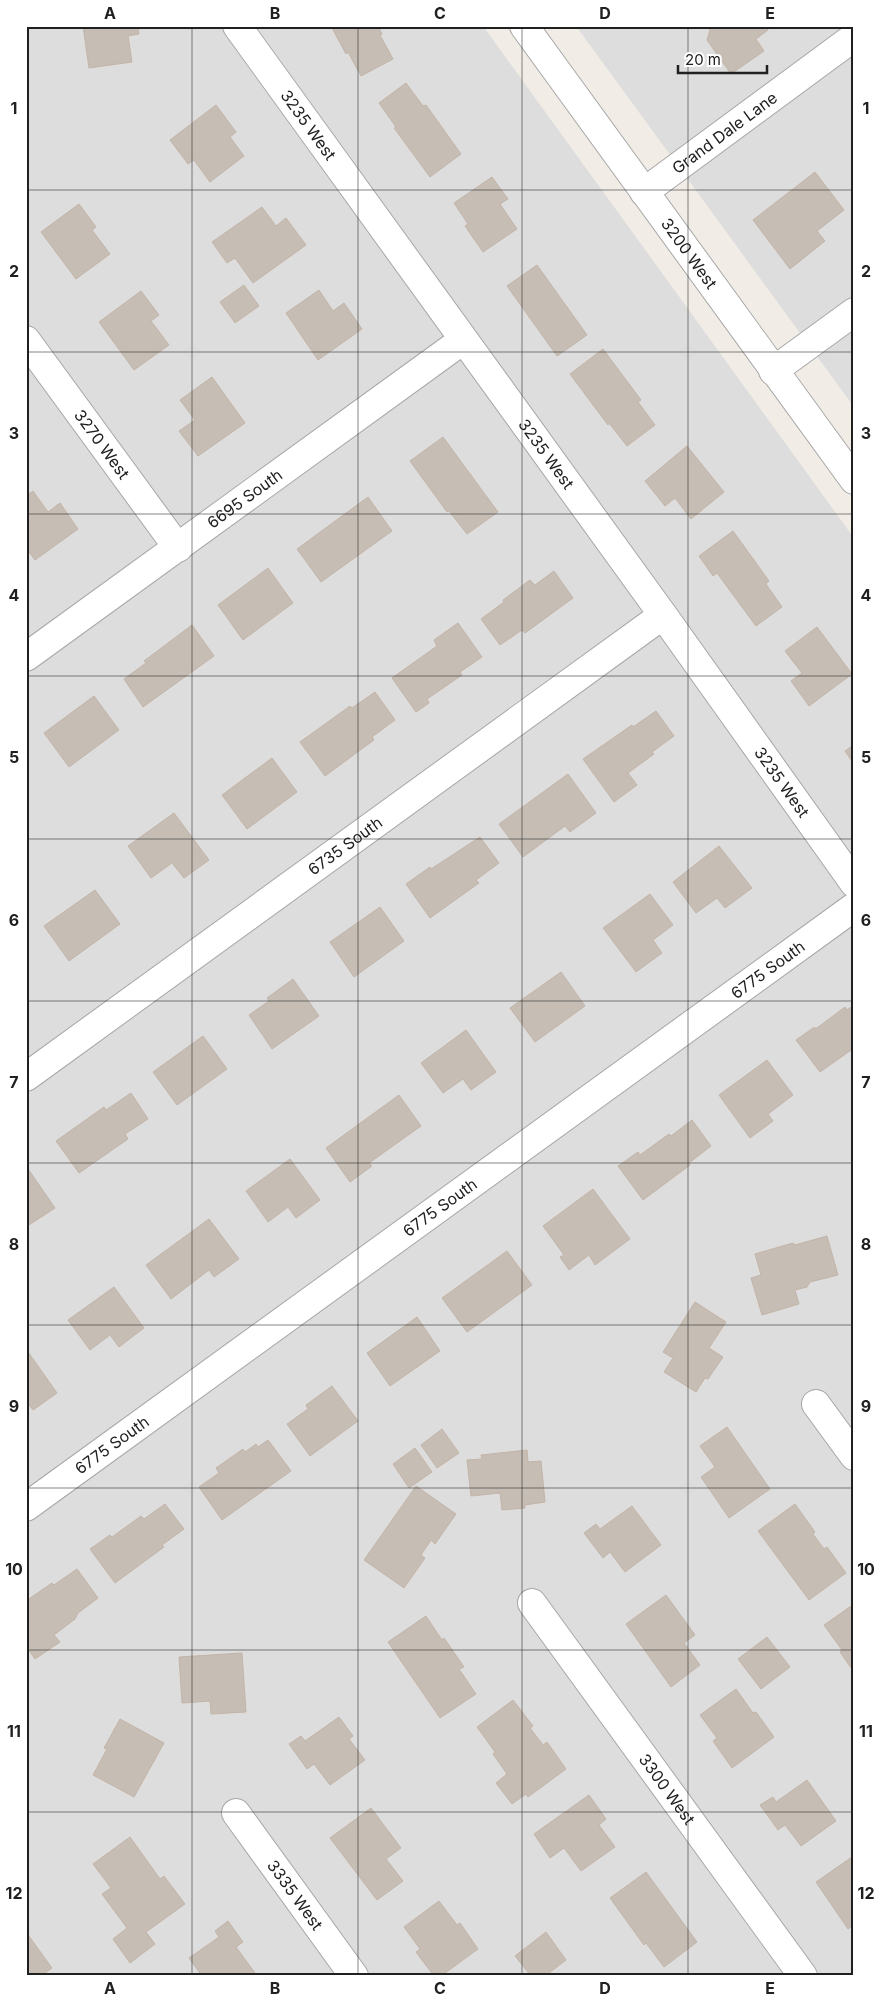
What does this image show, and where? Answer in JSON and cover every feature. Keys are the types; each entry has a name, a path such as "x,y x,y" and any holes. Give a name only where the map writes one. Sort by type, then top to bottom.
{"street":[{"name":"3235 West","path":"236,26 854,882"},
{"name":"3200 West","path":"524,26 854,480"},
{"name":"Grand Dale Lane","path":"644,192 854,37"},
{"path":"773,371 854,312"},
{"name":"3270 West","path":"26,340 178,548"},
{"name":"6695 South","path":"26,657 463,340"},
{"name":"6735 South","path":"26,1077 663,615"},
{"name":"6775 South","path":"26,1507 854,907"},
{"path":"816,1404 854,1456"},
{"name":"3300 West","path":"532,1603 803,1976"},
{"name":"3335 West","path":"236,1813 354,1976"}],"shaded area":[{"path":"26,26 483,26 854,538 854,1976 26,1976"},
{"path":"576,26 854,26 854,407"}],"building":[{"path":"83,26 138,26 139,34 128,36 132,62 89,68"},
{"path":"331,26 378,26 382,34 380,35 393,59 361,76 348,52 346,54"},
{"path":"708,26 765,26 768,30 756,39 764,51 731,74 707,40 710,30"},
{"path":"406,83 423,106 426,105 461,154 430,177 394,128 396,127 379,103"},
{"path":"216,105 236,132 230,137 244,156 210,182 194,160 188,164 170,140"},
{"path":"815,172 844,210 817,231 825,241 790,269 753,220"},
{"path":"492,177 508,199 500,204 517,229 483,252 465,226 468,224 454,203"},
{"path":"79,204 96,227 92,230 110,254 76,279 41,232"},
{"path":"262,207 276,226 286,218 306,245 253,283 235,258 227,263 212,242"},
{"path":"537,265 587,335 557,356 507,286"},
{"path":"244,285 259,306 235,323 220,302"},
{"path":"319,290 333,311 344,303 362,329 318,360 286,313"},
{"path":"141,291 159,315 151,321 169,345 134,370 99,322"},
{"path":"603,349 641,400 638,402 655,425 627,446 609,423 608,425 570,374"},
{"path":"212,377 245,423 198,456 179,431 195,420 180,400"},
{"path":"443,437 498,512 467,534 449,511 447,512 410,461"},
{"path":"687,446 724,492 691,519 675,498 665,506 645,481"},
{"path":"33,491 48,512 60,503 78,529 35,560 26,548 26,496"},
{"path":"368,497 392,531 321,582 297,549"},
{"path":"733,531 769,581 766,584 782,607 756,626 717,573 713,576 699,556"},
{"path":"268,568 293,603 243,640 218,605"},
{"path":"554,571 573,598 525,633 522,630 500,645 481,619 530,580 535,585"},
{"path":"458,623 482,657 460,672 462,675 427,699 429,703 416,712 392,678 437,646 434,640"},
{"path":"192,625 214,656 143,707 124,679 146,663 144,661"},
{"path":"817,627 852,674 809,706 791,681 802,673 785,651"},
{"path":"375,692 395,720 372,737 374,740 325,776 300,742 350,706 352,708"},
{"path":"94,696 119,730 69,767 44,733"},
{"path":"656,711 674,736 628,773 637,785 614,802 583,759"},
{"path":"854,745 854,764 845,751"},
{"path":"272,758 297,792 247,829 222,795"},
{"path":"568,774 596,813 570,832 565,826 523,857 499,824"},
{"path":"174,813 209,860 184,878 172,863 151,878 128,846"},
{"path":"480,837 499,863 476,880 479,883 430,918 406,884"},
{"path":"719,846 752,888 725,908 717,898 696,913 673,882"},
{"path":"95,890 120,924 69,961 44,926"},
{"path":"650,894 673,925 653,940 662,953 636,972 603,928"},
{"path":"380,907 404,941 354,977 330,942"},
{"path":"561,972 585,1006 535,1042 510,1008"},
{"path":"293,979 319,1016 272,1049 249,1015 269,1001 267,998"},
{"path":"854,1005 854,1048 820,1072 796,1040 813,1028 817,1028 845,1007 847,1010"},
{"path":"466,1030 496,1072 471,1090 463,1079 443,1093 421,1063"},
{"path":"203,1036 227,1069 177,1105 153,1072"},
{"path":"767,1060 793,1095 768,1114 773,1121 750,1138 719,1095"},
{"path":"131,1093 148,1119 125,1134 128,1139 79,1173 56,1141 104,1107 106,1110"},
{"path":"399,1095 421,1126 369,1163 372,1166 350,1182 326,1148"},
{"path":"692,1120 711,1146 689,1163 690,1165 643,1200 618,1166 638,1152 640,1155 669,1134 671,1136"},
{"path":"290,1159 320,1200 296,1218 288,1207 268,1222 246,1191"},
{"path":"26,1166 55,1208 29,1225 26,1223"},
{"path":"593,1189 630,1239 595,1265 589,1255 569,1270 560,1257 564,1255 543,1226"},
{"path":"209,1219 239,1259 214,1277 209,1270 171,1299 146,1265"},
{"path":"827,1236 838,1275 810,1282 807,1287 795,1290 799,1304 762,1315 751,1278 761,1275 755,1254"},
{"path":"507,1251 532,1285 467,1332 442,1298"},
{"path":"114,1287 144,1328 119,1347 110,1335 90,1350 68,1320"},
{"path":"695,1302 726,1322 709,1348 723,1357 708,1379 705,1378 696,1392 664,1372 673,1358 663,1352"},
{"path":"417,1317 440,1351 390,1386 367,1353"},
{"path":"26,1349 57,1393 33,1410 26,1401"},
{"path":"332,1386 358,1421 310,1456 287,1424 308,1409 306,1405"},
{"path":"727,1427 770,1489 729,1518 701,1477 715,1467 700,1446"},
{"path":"442,1429 459,1453 437,1468 421,1445"},
{"path":"268,1440 291,1471 222,1520 199,1487 219,1473 216,1468 243,1449 245,1452 256,1444 258,1447"},
{"path":"415,1448 432,1472 409,1488 393,1464"},
{"path":"527,1450 528,1462 541,1461 545,1502 525,1505 525,1508 502,1510 500,1493 471,1496 467,1460 482,1459 481,1455"},
{"path":"416,1486 456,1514 435,1544 431,1540 421,1555 425,1558 404,1588 364,1560"},
{"path":"165,1504 184,1529 162,1545 164,1547 115,1583 90,1549 110,1535 112,1537 141,1516 144,1519"},
{"path":"795,1504 815,1532 813,1534 824,1549 827,1547 846,1573 809,1600 758,1531"},
{"path":"632,1506 661,1545 625,1572 610,1552 603,1558 584,1533 596,1524 600,1529"},
{"path":"77,1569 98,1598 54,1635 60,1642 35,1659 26,1646 26,1601"},
{"path":"666,1595 695,1635 684,1643 700,1665 671,1687 626,1624"},
{"path":"854,1604 854,1672 840,1652 842,1650 824,1625"},
{"path":"426,1616 442,1640 444,1638 464,1667 459,1669 476,1694 440,1718 388,1642"},
{"path":"767,1637 790,1667 761,1689 738,1659"},
{"path":"242,1653 246,1712 211,1714 210,1701 182,1703 179,1657"},
{"path":"736,1689 753,1713 756,1712 774,1737 732,1768 713,1741 717,1738 700,1715"},
{"path":"513,1700 533,1726 530,1728 543,1745 547,1742 566,1769 528,1797 526,1794 512,1804 496,1783 507,1774 493,1754 495,1752 477,1727"},
{"path":"339,1717 353,1736 349,1739 365,1760 330,1785 314,1764 307,1769 289,1744 301,1736 305,1741"},
{"path":"120,1719 164,1743 134,1797 93,1775 107,1749 104,1748"},
{"path":"807,1780 836,1821 801,1846 785,1825 778,1830 760,1805 773,1797 776,1802"},
{"path":"589,1795 606,1819 599,1825 615,1847 581,1871 564,1848 550,1858 534,1834"},
{"path":"371,1808 401,1848 386,1859 403,1881 377,1900 330,1838"},
{"path":"130,1837 160,1879 164,1876 185,1904 146,1932 155,1944 130,1963 113,1939 127,1928 102,1894 111,1888 93,1864"},
{"path":"852,1857 854,1860 854,1925 848,1929 816,1882"},
{"path":"646,1872 697,1942 664,1967 646,1943 644,1945 610,1898"},
{"path":"439,1901 457,1925 460,1923 478,1949 441,1976 434,1976 416,1952 420,1949 404,1927"},
{"path":"228,1921 243,1942 236,1947 255,1973 251,1976 202,1976 189,1958 219,1937 215,1931"},
{"path":"26,1932 52,1968 41,1976 26,1976"},
{"path":"546,1932 566,1960 545,1976 531,1976 515,1956"}]}
